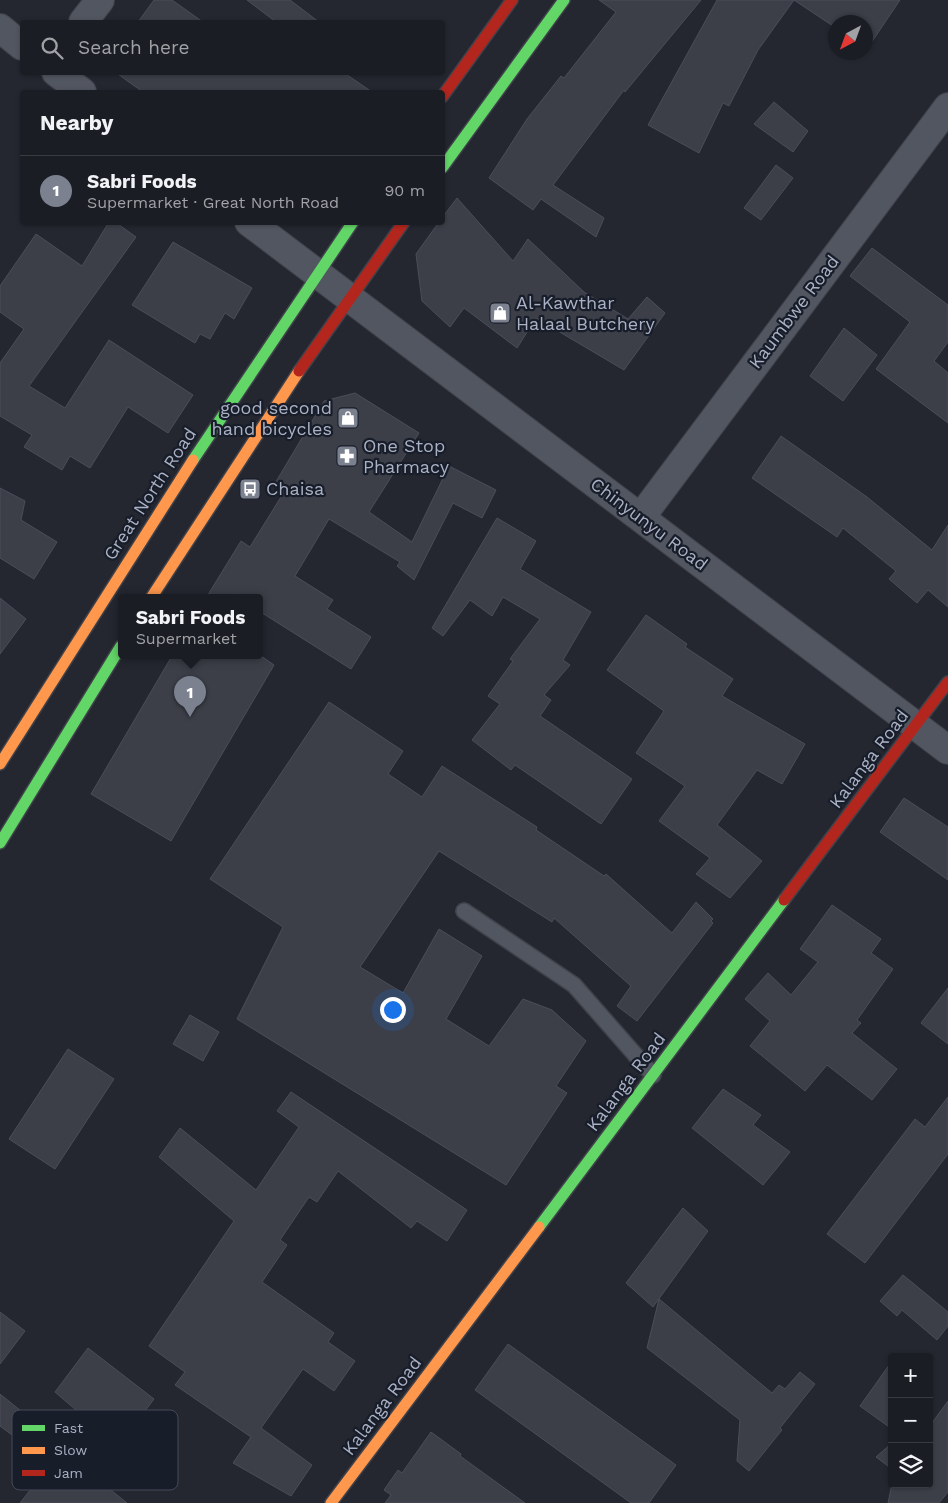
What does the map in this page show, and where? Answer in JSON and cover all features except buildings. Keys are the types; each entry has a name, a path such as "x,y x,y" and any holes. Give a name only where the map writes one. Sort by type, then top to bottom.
{"main road":[{"path":"445,93 512,0"},
{"path":"445,164 564,0"},
{"name":"Great North Road","path":"0,764 151,523 316,274 351,225"},
{"path":"153,594 186,541 350,297 402,225"},
{"path":"0,843 118,651"},
{"name":"Kalanga Road","path":"331,1503 948,682"}],"street":[{"path":"85,20 100,0"},
{"path":"0,28 20,44"},
{"path":"60,75 79,90"},
{"name":"Kaumbwe Road","path":"641,517 948,107"},
{"name":"Chinyunyu Road","path":"253,225 948,750"}],"lane":[{"path":"464,912 574,985 653,1076"}],"traffic: fast":[{"path":"445,164 564,0"},
{"path":"193,460 351,225"},
{"path":"0,843 118,651"},
{"path":"539,1227 784,900"}],"traffic: slow":[{"path":"154,594 299,371"},
{"path":"0,764 193,460"},
{"path":"331,1503 539,1227"}],"traffic: jam":[{"path":"445,93 512,0"},
{"path":"299,371 402,225"},
{"path":"784,900 948,682"}],"place":[{"name":"Al-Kawthar Halaal Butchery","path":"500,313"},
{"name":"good second hand bicycles","path":"348,418"},
{"name":"One Stop Pharmacy","path":"347,456"},
{"name":"Chaisa","path":"250,489"},
{"name":"Sabri Foods","path":"190,717"}]}
